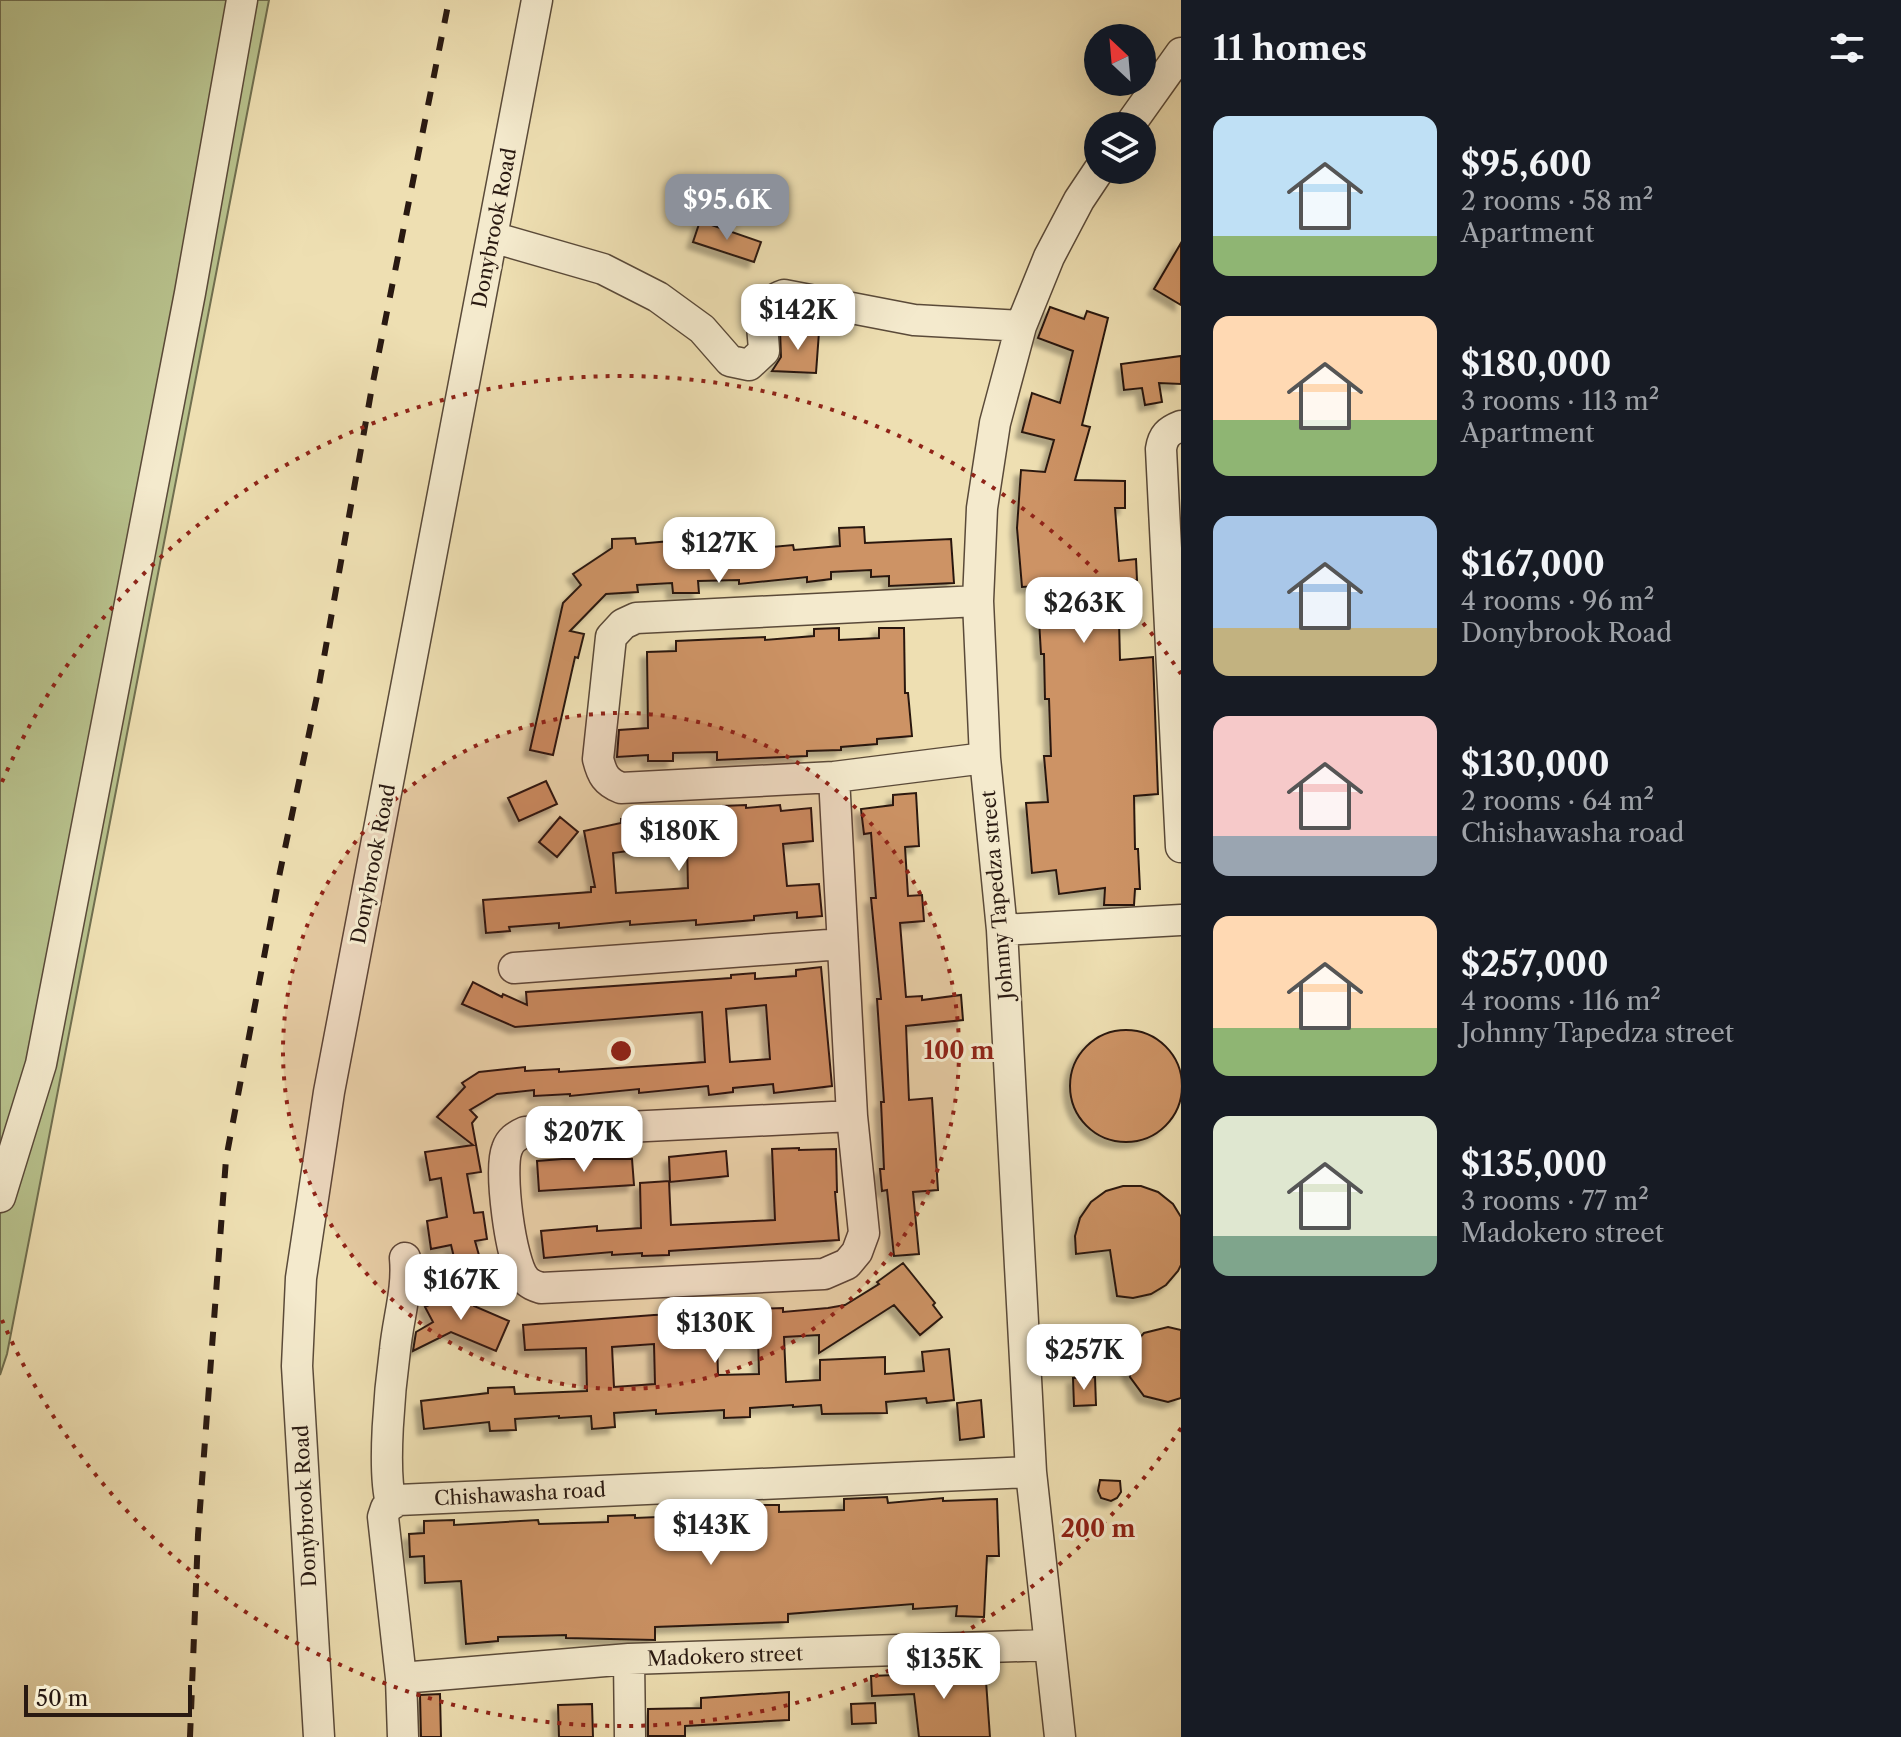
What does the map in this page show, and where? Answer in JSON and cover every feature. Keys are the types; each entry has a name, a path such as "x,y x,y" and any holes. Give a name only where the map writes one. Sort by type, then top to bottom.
{"street":[{"path":"0,1197 41,1064 190,293 242,0"},
{"name":"Donybrook Road","path":"319,1737 297,1366 301,1278 329,1092 537,0"},
{"path":"1139,112 1181,53"},
{"name":"Johnny Tapedza street","path":"1060,1737 1031,1472 1002,930 985,758 978,601 982,508 995,423 1021,326 1049,257 1090,184"},
{"path":"492,237 603,269 658,297 702,329 730,361 749,365 764,351 762,314 772,299 784,295 914,320 1021,326"},
{"path":"1181,426 1170,430 1163,438 1161,449 1181,847"},
{"path":"978,601 636,618 616,630 611,637 598,759 608,783 621,788 834,777 985,758"},
{"path":"834,777 852,1116 864,1233 857,1252 847,1264 824,1274 541,1288 523,1278 515,1260 507,1213 505,1154 515,1137 525,1132 852,1116"},
{"path":"1002,930 1181,920"},
{"path":"514,968 842,944"},
{"path":"403,1737 401,1678 383,1517 391,1503 388,1490 389,1446 395,1350 406,1277 405,1258"},
{"name":"Chishawasha road","path":"391,1503 414,1499 1031,1472"},
{"name":"Madokero street","path":"401,1678 629,1659 1050,1645"},
{"path":"629,1659 630,1737"}],"green space":[{"path":"0,0 269,0 7,1354 0,1375"}],"building":[{"path":"700,221 761,242 754,262 693,242"},
{"path":"1181,243 1181,305 1154,289"},
{"path":"1050,307 1084,319 1087,311 1108,318 1082,425 1090,427 1075,480 1125,481 1125,508 1115,508 1119,561 1136,559 1137,580 1118,581 1120,660 1153,657 1158,794 1134,796 1135,849 1138,849 1140,889 1135,889 1134,905 1104,905 1105,888 1059,894 1056,870 1032,873 1026,803 1048,802 1044,756 1051,756 1049,699 1045,699 1037,586 1022,587 1017,528 1021,470 1045,472 1054,440 1022,432 1032,393 1060,403 1073,351 1038,338"},
{"path":"780,329 819,332 816,373 772,371 781,357"},
{"path":"1181,356 1181,384 1159,383 1162,402 1145,405 1142,388 1124,390 1121,364"},
{"path":"864,527 865,543 951,539 954,583 889,586 889,576 871,577 871,570 831,572 831,579 807,582 807,577 739,584 739,580 698,581 699,593 673,593 672,583 637,585 638,592 606,594 570,631 584,634 578,658 575,657 553,755 530,750 563,603 581,585 573,574 612,548 612,539 635,538 636,544 671,541 671,536 730,535 730,551 793,545 794,550 840,546 839,528"},
{"path":"839,628 839,640 879,638 879,628 904,628 905,693 908,693 912,736 877,739 877,744 841,747 841,750 807,751 807,756 717,760 717,752 673,753 673,761 648,761 648,755 617,757 619,730 648,728 647,652 676,651 676,641 765,637 765,640 814,636 814,629"},
{"path":"546,781 557,804 519,821 508,798"},
{"path":"916,793 919,846 905,847 908,896 922,895 924,921 900,923 906,997 922,996 922,1000 961,995 963,1020 906,1026 909,1100 932,1098 938,1190 913,1192 919,1254 894,1256 887,1190 882,1191 880,1169 884,1169 881,1102 884,1102 877,999 881,999 871,898 876,898 871,833 864,834 861,809 893,805 893,795"},
{"path":"746,805 746,808 780,805 781,811 811,808 813,841 783,844 787,886 819,884 822,916 797,918 797,912 754,916 754,920 696,925 696,920 630,925 630,921 559,928 559,923 509,927 510,931 486,933 483,900 591,892 591,887 595,887 584,831 621,823 621,819 649,814 722,811 722,806","holes":["687,843 688,888 616,893 613,853"]},
{"path":"560,817 578,832 557,857 539,842"},
{"path":"821,967 832,1086 774,1093 773,1084 733,1088 733,1092 709,1095 708,1086 570,1096 534,1096 534,1090 497,1094 470,1110 477,1117 472,1123 481,1172 467,1174 474,1213 483,1212 487,1239 475,1241 484,1273 459,1278 451,1245 431,1249 427,1221 447,1217 441,1178 430,1180 425,1152 473,1145 437,1117 465,1087 462,1083 479,1072 525,1067 525,1071 559,1069 559,1072 705,1062 702,1012 515,1027 462,1004 473,982 502,997 503,994 527,1005 526,992 731,978 731,975 755,973 755,979 796,976 796,970","holes":["766,1005 770,1059 730,1062 726,1009"]},
{"path":"1115,1031 1137,1031 1157,1040 1181,1075 1181,1097 1172,1117 1157,1132 1137,1141 1115,1141 1095,1132 1080,1117 1071,1097 1071,1075 1080,1055 1095,1040"},
{"path":"772,1149 836,1149 835,1192 839,1240 669,1251 669,1255 612,1255 612,1252 544,1258 541,1231 597,1226 597,1231 641,1228 640,1183 669,1181 671,1225 775,1220"},
{"path":"726,1151 728,1176 670,1182 669,1157"},
{"path":"632,1159 634,1185 539,1191 537,1161"},
{"path":"1123,1186 1141,1186 1158,1192 1173,1204 1181,1217 1181,1265 1178,1271 1166,1285 1151,1294 1133,1298 1117,1296 1110,1250 1076,1254 1075,1236 1080,1218 1091,1202 1106,1191"},
{"path":"903,1263 935,1303 933,1305 942,1317 920,1335 894,1305 819,1353 819,1335 784,1337 786,1382 820,1380 820,1360 885,1357 885,1374 924,1371 922,1352 949,1349 954,1400 927,1403 926,1398 886,1402 887,1413 822,1414 821,1405 793,1405 750,1408 750,1417 724,1418 724,1410 614,1413 615,1427 592,1429 591,1416 559,1416 515,1419 516,1430 490,1431 489,1422 424,1429 421,1401 488,1393 488,1388 514,1387 515,1394 587,1391 586,1348 525,1350 523,1325 654,1315 716,1315 757,1312 757,1309 783,1308 783,1312 828,1308 845,1305 879,1284 877,1282","holes":["758,1337 759,1374 718,1375 717,1340","654,1344 655,1384 614,1387 612,1347"]},
{"path":"464,1287 474,1306 509,1321 496,1351 451,1332 413,1351 416,1332 433,1322 425,1307"},
{"path":"1168,1327 1181,1330 1181,1398 1168,1402 1144,1396 1130,1377 1128,1365 1136,1342 1144,1333"},
{"path":"1095,1377 1096,1405 1074,1406 1073,1378"},
{"path":"981,1400 984,1437 960,1440 957,1403"},
{"path":"1100,1480 1120,1481 1121,1492 1117,1498 1111,1501 1101,1498 1098,1491"},
{"path":"887,1497 888,1503 943,1498 943,1501 997,1499 999,1556 987,1556 984,1617 956,1616 957,1606 913,1609 913,1604 788,1614 788,1622 655,1627 655,1640 566,1638 566,1635 498,1637 498,1641 466,1644 461,1581 425,1583 424,1556 410,1557 409,1534 424,1533 424,1521 454,1520 454,1525 538,1520 539,1524 608,1522 608,1516 635,1515 635,1518 752,1513 752,1505 779,1505 779,1512 844,1510 844,1499"},
{"path":"985,1667 990,1737 919,1737 914,1694 872,1696 871,1676 895,1677"},
{"path":"789,1692 789,1720 685,1726 685,1736 648,1736 648,1709 701,1708 701,1698"},
{"path":"440,1694 441,1737 421,1737 420,1695"},
{"path":"875,1703 876,1723 852,1724 851,1704"},
{"path":"592,1704 593,1737 559,1737 558,1705"}],"railway":[{"path":"190,1737 198,1535 226,1159 318,691 372,387 449,0"}]}
